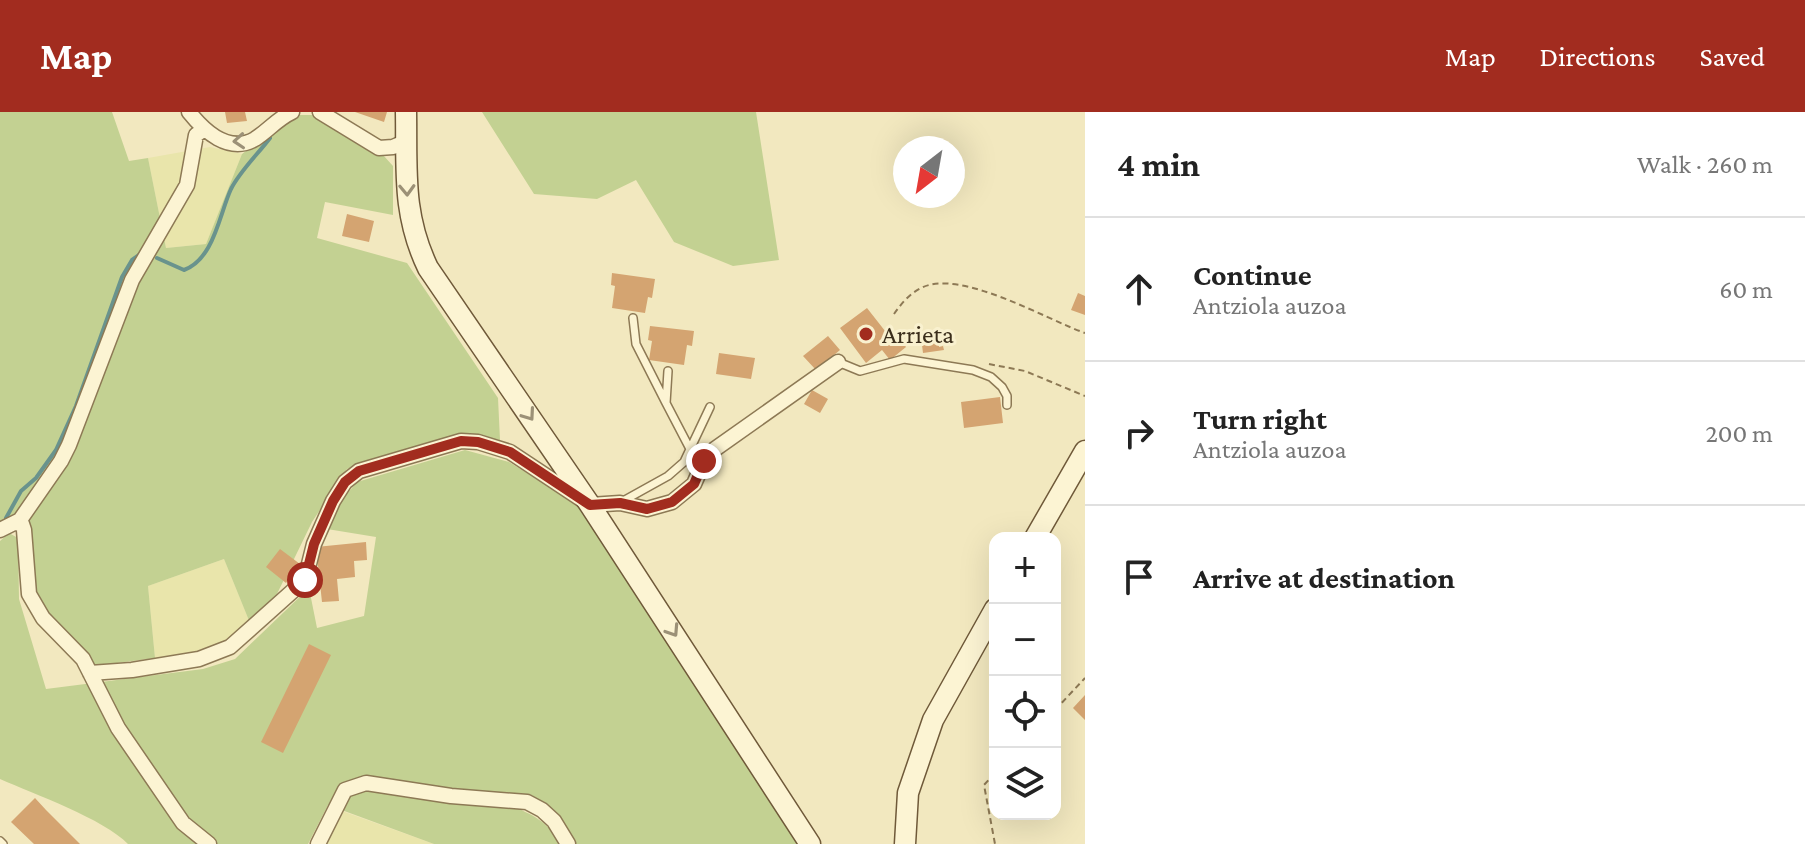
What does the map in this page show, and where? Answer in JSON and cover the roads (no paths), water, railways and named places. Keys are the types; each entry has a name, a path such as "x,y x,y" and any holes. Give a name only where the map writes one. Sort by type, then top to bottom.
{"main road":[{"path":"406,112 409,214 415,242 428,268 590,505 810,844"},
{"path":"1038,532 1085,451"},
{"path":"905,844 908,793 933,720 989,620"}],"street":[{"path":"189,112 203,130 222,141 238,144 252,141 292,112"},
{"path":"320,112 379,148 393,147 407,141"},
{"path":"0,530 16,523 61,461 132,280 187,185 196,135 203,130"},
{"path":"90,673 199,659 230,647 305,580 314,544 333,501 345,482 359,471 461,441 478,442 510,452 590,505 620,503 647,509 672,502 694,484 704,461 715,449 838,362"},
{"path":"16,523 22,524 24,530 32,603 76,651 100,697 183,823 209,844"},
{"path":"318,844 345,790 366,783 451,796 527,802 554,821 568,844"}],"lane":[{"path":"633,318 636,344 690,449"},
{"path":"838,362 860,371 904,359 973,370 991,377 1002,387 1007,396 1007,405"},
{"path":"666,403 668,371"},
{"path":"620,503 668,476 684,462 710,407"}],"waterway":[{"path":"157,258 184,270 202,256 214,235 235,182 270,138"},
{"path":"6,518 21,491 36,478 56,450 76,406 122,277 132,260 139,255"}],"place":[{"name":"Arrieta","path":"866,334"}]}
